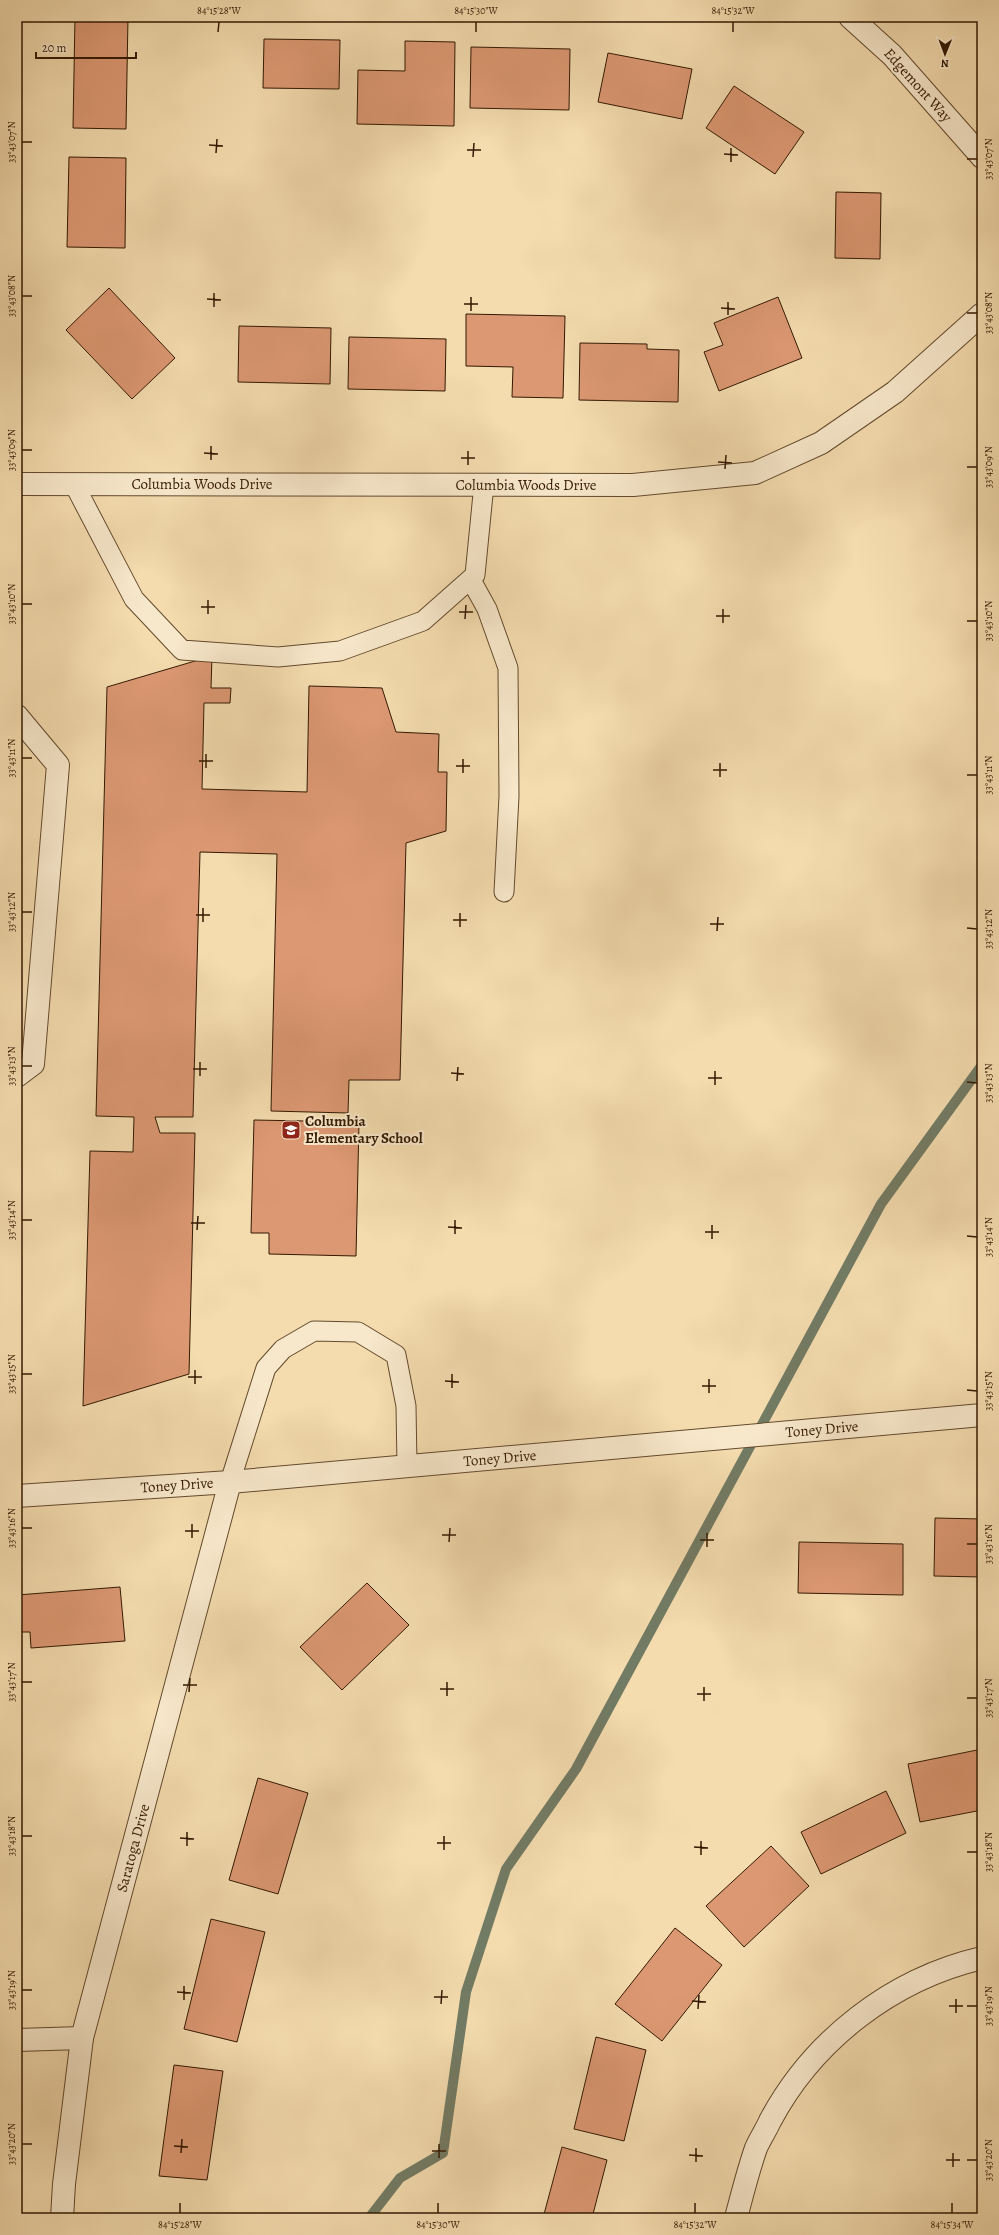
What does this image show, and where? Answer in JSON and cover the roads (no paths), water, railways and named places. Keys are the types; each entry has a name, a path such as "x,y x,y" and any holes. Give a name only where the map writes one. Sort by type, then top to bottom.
{"street":[{"name":"Edgemont Way","path":"850,17 892,55 982,157"},
{"name":"Columbia Woods Drive","path":"17,484 632,485 755,472 821,443 895,392 982,314"},
{"path":"17,716 58,765 33,1064 17,1076"},
{"name":"Toney Drive","path":"17,1496 230,1482 982,1415"},
{"name":"Saratoga Drive","path":"62,2218 64,2184 82,2038 230,1482"},
{"path":"736,2218 757,2147 780,2102 810,2062 845,2027 885,1997 930,1975 982,1958"},
{"path":"17,2040 82,2038"}],"lane":[{"path":"74,484 134,599 182,650 278,657 340,651 423,621 475,575 484,484"},
{"path":"471,580 487,609 508,668 509,796 504,892"},
{"path":"230,1482 266,1368 283,1349 314,1331 358,1332 396,1355 406,1406 407,1466"}],"waterway":[{"path":"369,2218 400,2178 443,2153 466,1992 506,1869 576,1769 881,1204 982,1065"}],"place":[{"name":"Columbia Elementary School","path":"291,1130"}]}
